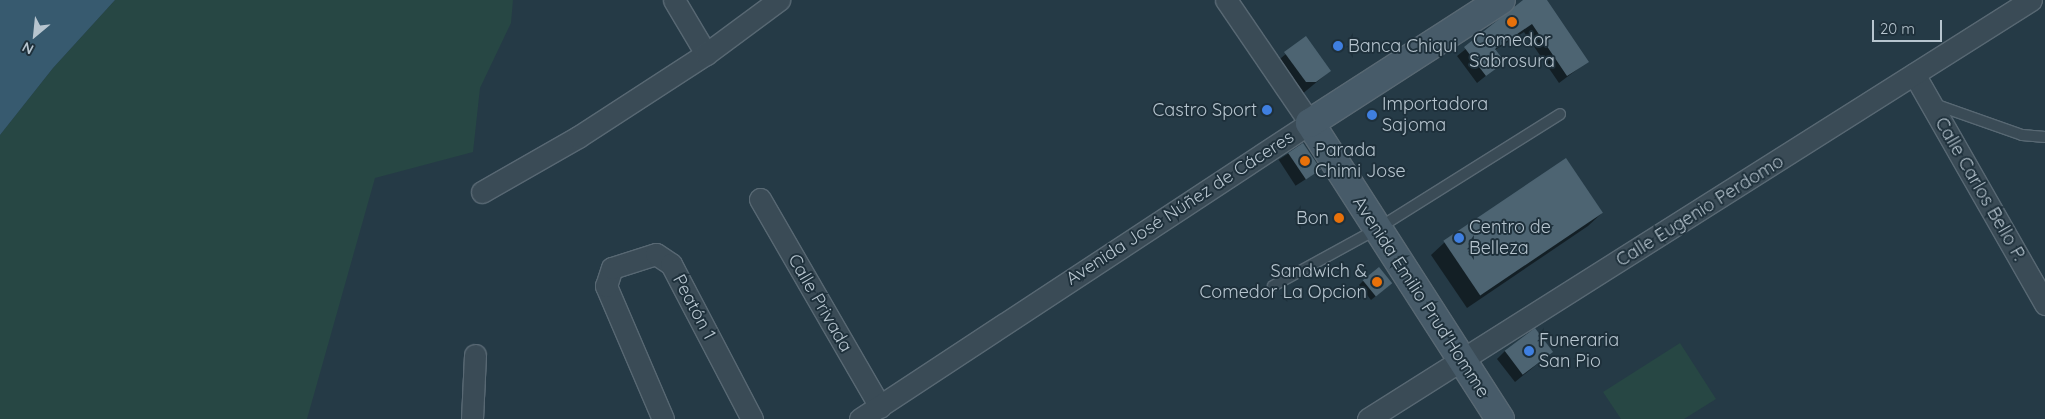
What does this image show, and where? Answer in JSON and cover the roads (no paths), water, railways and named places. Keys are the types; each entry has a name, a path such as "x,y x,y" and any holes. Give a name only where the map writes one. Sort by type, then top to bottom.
{"main road":[{"name":"Avenida José Núñez de Cáceres","path":"1310,123 1501,0"},
{"name":"Avenida Emilio Prud'Homme","path":"1310,123 1500,419"}],"street":[{"path":"674,0 706,54"},
{"path":"482,192 578,137 706,54 779,0"},
{"name":"Avenida Emilio Prud'Homme","path":"1226,0 1310,123"},
{"name":"Calle Eugenio Perdomo","path":"1368,419 1462,362 2031,0"},
{"name":"Calle Carlos Bello P.","path":"1914,74 2045,304"},
{"name":"Avenida José Núñez de Cáceres","path":"860,419 1310,123"},
{"name":"Calle Privada","path":"760,199 880,406"},
{"name":"Peatón 1","path":"663,419 606,286 612,268 656,254 671,264 752,419"},
{"path":"472,419 475,354"}],"lane":[{"path":"1930,103 2022,135 2045,137"},
{"path":"1273,286 1377,229 1560,114"}],"water":[{"path":"0,0 115,0 53,68 0,135"}],"place":[{"name":"Comedor Sabrosura","path":"1512,22"},
{"name":"Banca Chiqui","path":"1338,46"},
{"name":"Castro Sport","path":"1267,110"},
{"name":"Importadora Sajoma","path":"1372,115"},
{"name":"Parada Chimi Jose","path":"1305,161"},
{"name":"Bon","path":"1339,218"},
{"name":"Centro de Belleza","path":"1459,238"},
{"name":"Sandwich & Comedor La Opcion","path":"1377,282"},
{"name":"Funeraria San Pio","path":"1529,351"}]}
